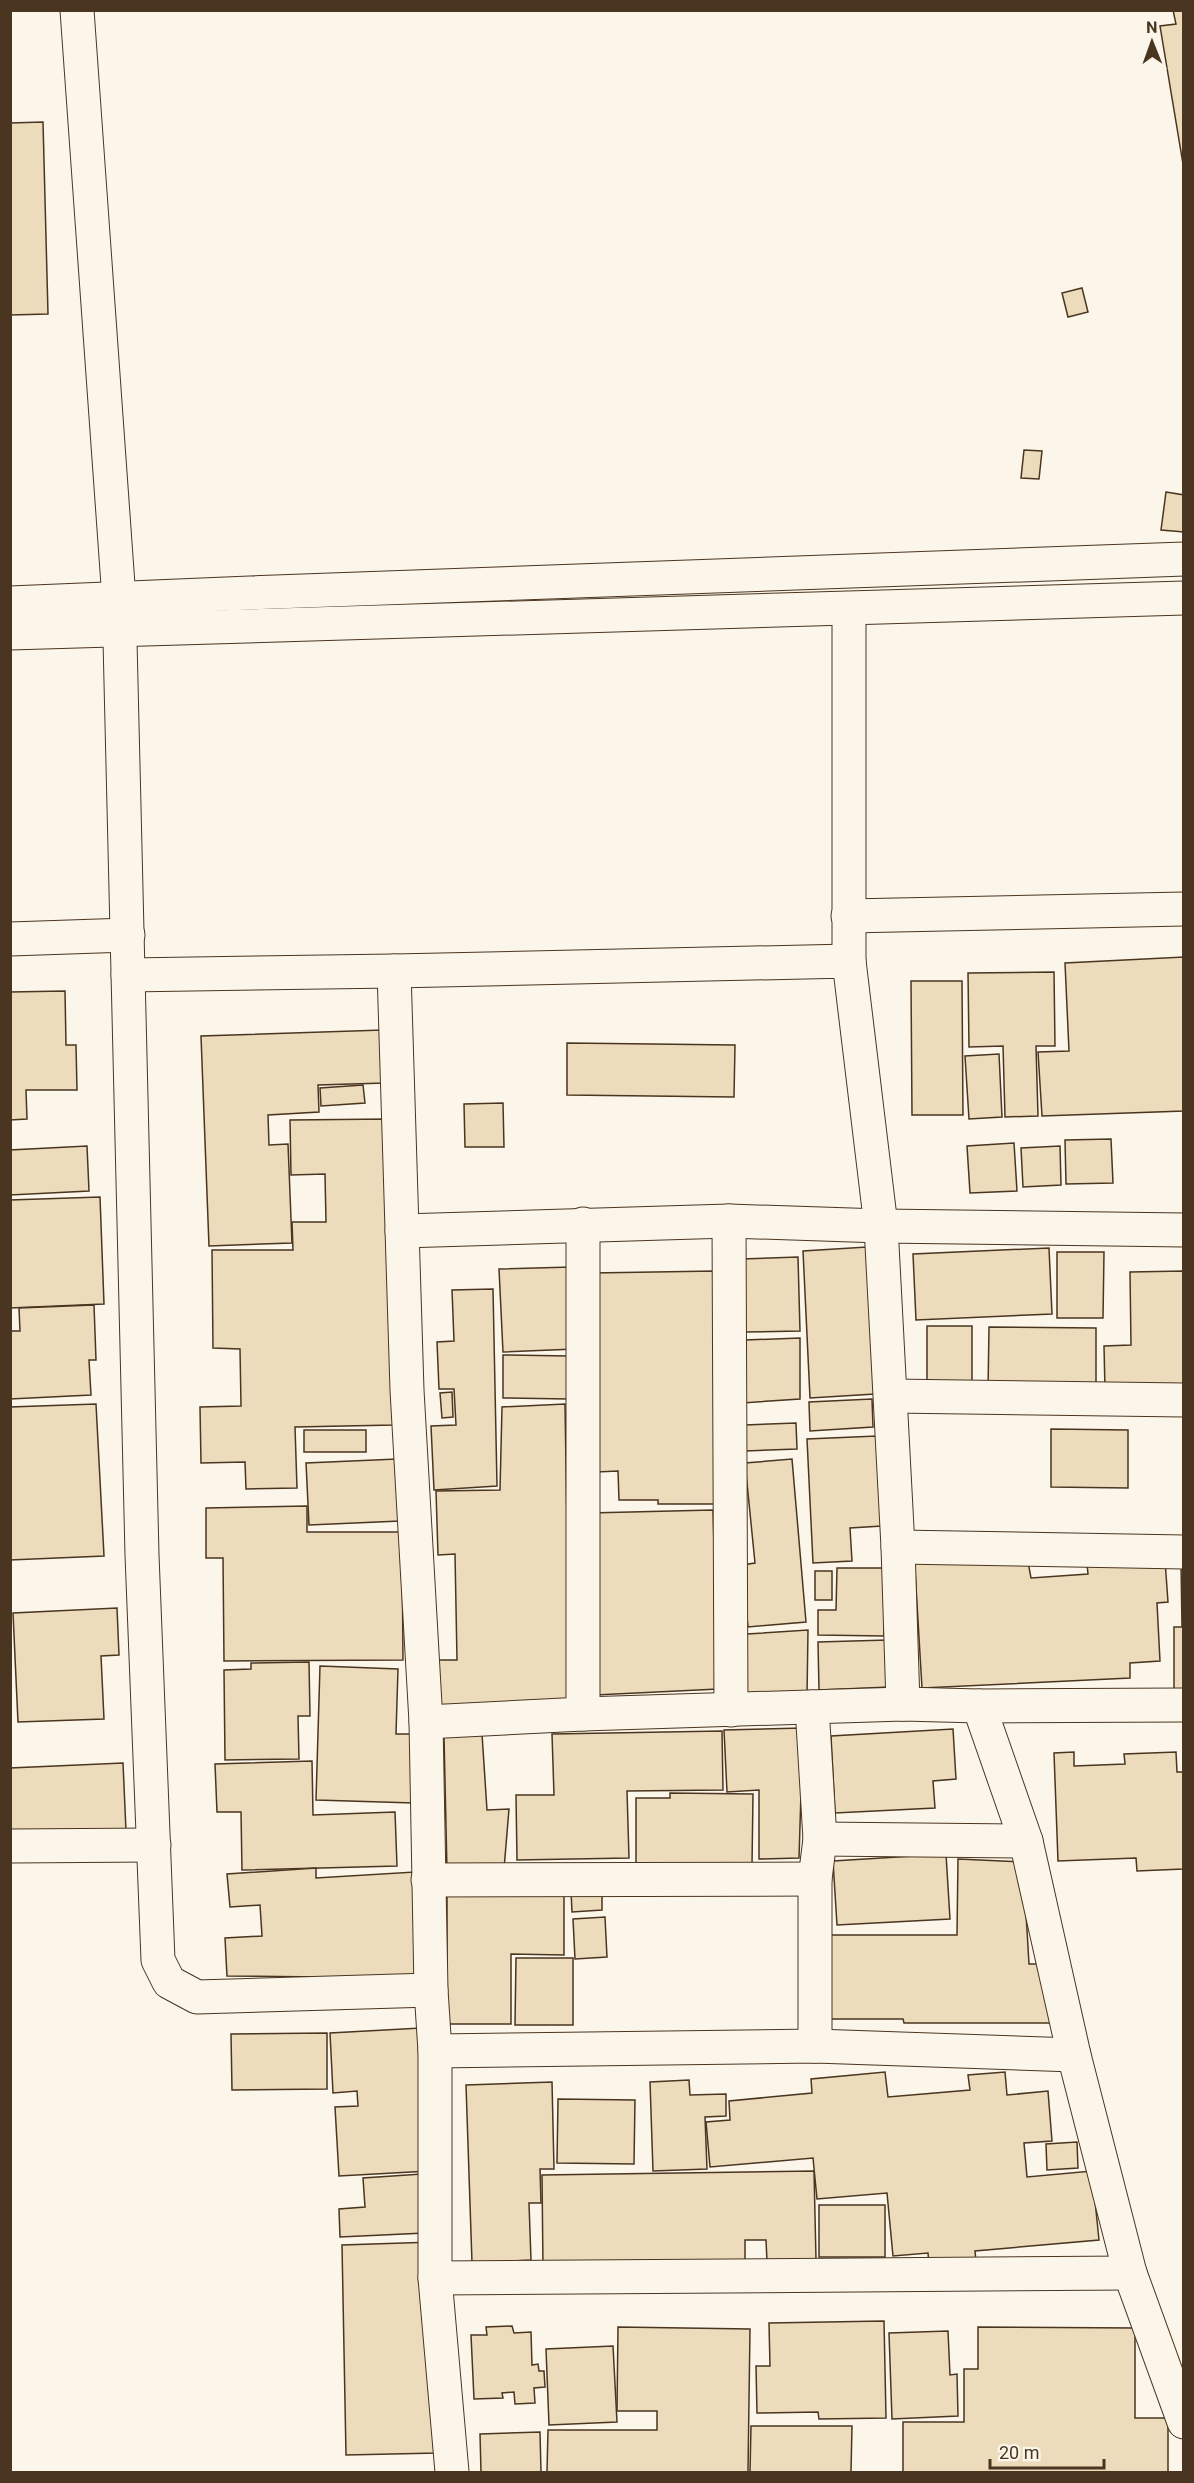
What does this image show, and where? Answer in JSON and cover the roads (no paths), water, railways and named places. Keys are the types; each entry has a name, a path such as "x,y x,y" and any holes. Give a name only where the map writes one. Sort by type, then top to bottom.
{"street":[{"path":"76,10 120,614 142,1556 158,1960 169,1982 197,1997 431,1990"},
{"path":"10,633 120,614 1184,559"},
{"path":"10,603 120,614 849,609 1184,598"},
{"path":"849,609 849,961 881,1226 898,1547 903,1704"},
{"path":"848,916 1184,909"},
{"path":"10,939 128,935"},
{"path":"128,975 849,961"},
{"path":"394,970 407,1390 426,1722 431,1990 435,2051 435,2278 453,2472"},
{"path":"402,1231 729,1221 881,1226 1184,1230"},
{"path":"729,1221 731,1710"},
{"path":"582,1224 582,1714"},
{"path":"891,1395 1184,1400"},
{"path":"898,1547 1184,1552"},
{"path":"426,1722 582,1714 903,1704 1184,1705"},
{"path":"979,1706 1026,1841 1074,2055 1130,2273 1184,2422"},
{"path":"812,1707 820,1839 815,1879 816,2046"},
{"path":"820,1839 1026,1841"},
{"path":"10,1846 154,1845"},
{"path":"428,1880 815,1879"},
{"path":"435,2051 816,2046 1074,2055"},
{"path":"435,2278 1130,2273"}]}
